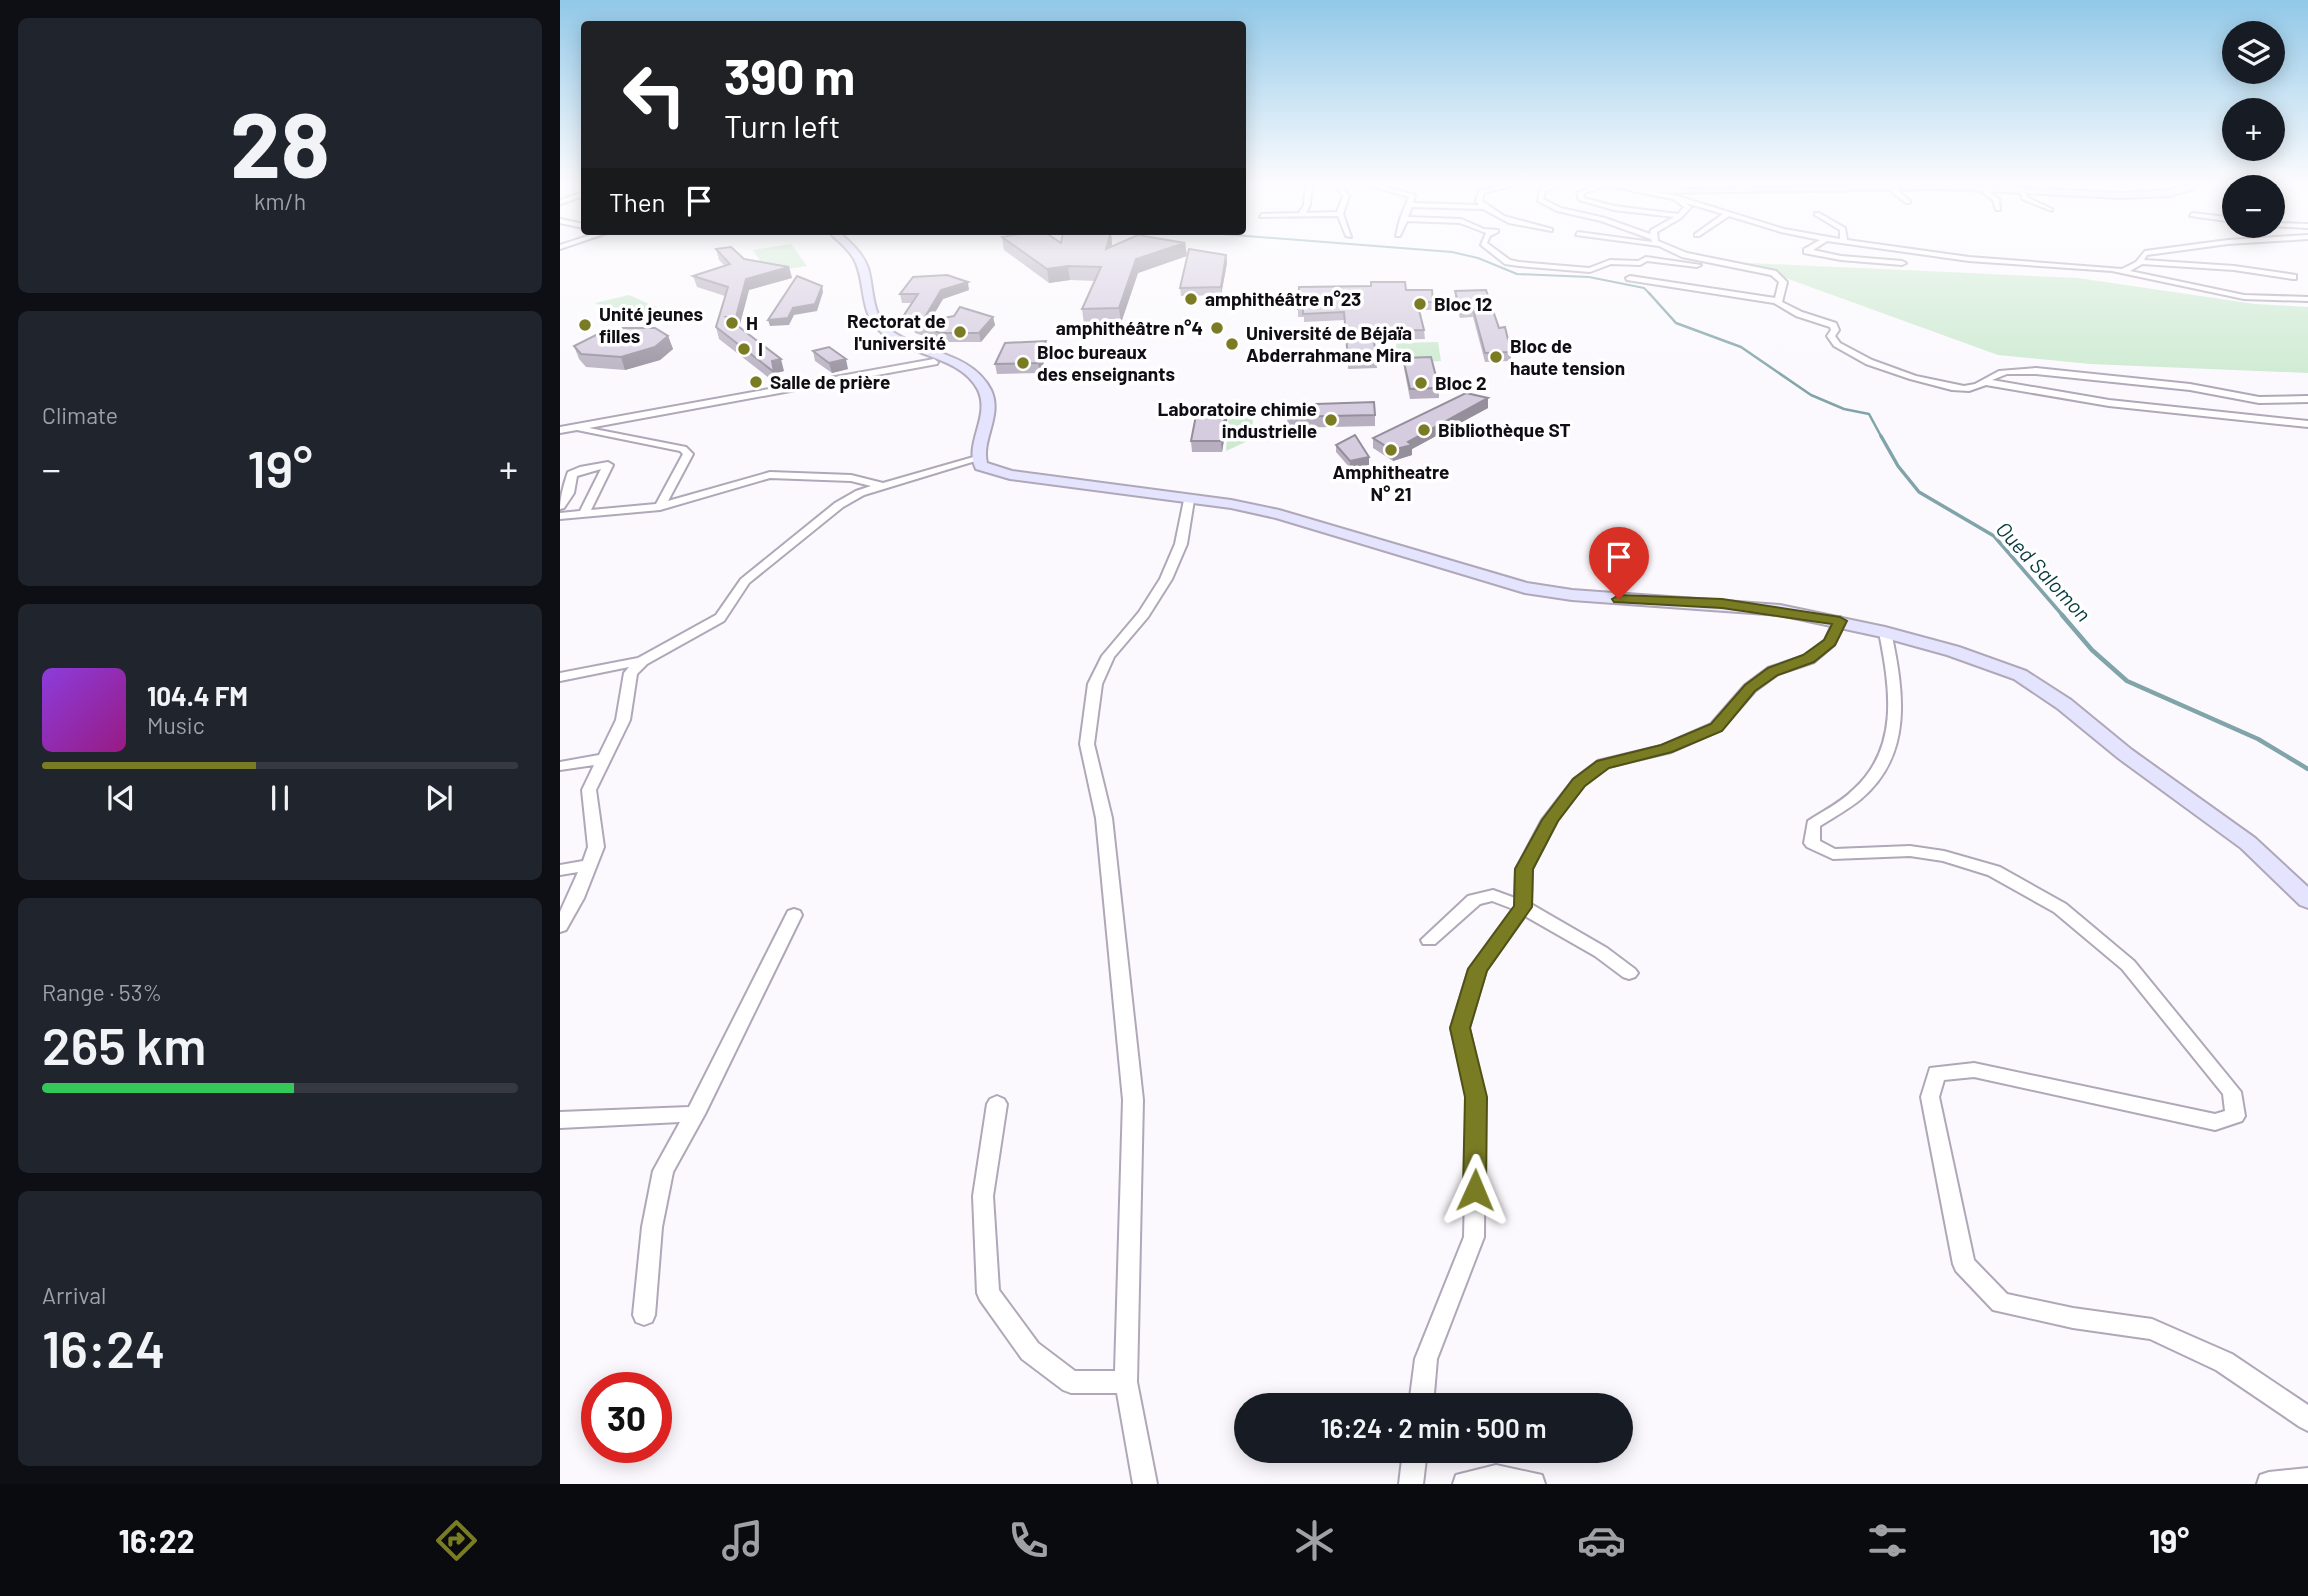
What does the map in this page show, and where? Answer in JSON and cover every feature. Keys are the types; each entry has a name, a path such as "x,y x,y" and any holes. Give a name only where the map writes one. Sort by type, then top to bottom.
{"street":[{"path":"837,250 850,266 861,318 874,334 934,362 968,384 976,404 975,436 981,440"},
{"path":"850,250 860,261 873,316 886,332 903,347 958,367 980,383 988,403 987,433 981,440 978,459 981,466 1010,475 1279,514 1525,588 1572,595 1722,604 1840,621 1885,632 2020,675 2064,704 2125,754 2198,804 2248,844 2308,900"},
{"path":"1492,250 1508,262 1590,270 1610,262 1640,263 1646,260 1740,269 1757,268"},
{"path":"1676,250 1697,258 1773,273 1783,282 1779,301 1783,307 1833,325 1833,342 1839,349 1943,386 1965,389 1979,387 1996,375 2011,371 2036,371 2190,387 2259,400 2308,399"},
{"path":"1808,250 1841,258 1902,263"},
{"path":"1905,250 1969,259 2124,271 2244,297 2308,299"},
{"path":"2124,271 2140,262 2145,253 2164,250"},
{"path":"2140,262 2234,268 2293,277"},
{"path":"1630,278 1779,301"},
{"path":"560,430 934,362"},
{"path":"1986,382 2122,404 2308,424"},
{"path":"572,428 683,449 688,454 660,507"},
{"path":"560,926 576,898 596,847 589,790 623,720 631,673 642,662 720,618 745,581 839,505 860,493 978,459"},
{"path":"560,506 569,492 572,474 608,465 583,515"},
{"path":"560,516 660,507 770,475 851,478 883,486"},
{"path":"1145,1484 1126,1382 1133,1100 1104,818 1087,744 1095,684 1108,656 1144,614 1166,579 1181,544 1189,500"},
{"path":"1422,1393 1426,1359 1474,1237 1476,1097 1460,1028 1478,969 1523,907 1524,869 1550,820 1579,782 1603,764 1666,749 1716,727 1750,688 1773,671 1809,659 1830,642 1840,621"},
{"path":"1885,632 1892,666 1896,736 1884,764 1859,793 1813,824 1812,843 1833,854 1910,851 1944,856 1994,871 2060,908 2128,965 2232,1092 2235,1116 2216,1122 1974,1070 1937,1073 1930,1097 1964,1264 2001,1303 2073,1318 2152,1329 2224,1362 2308,1419"},
{"path":"560,677 642,662"},
{"path":"560,766 603,759"},
{"path":"560,870 589,865"},
{"path":"1429,940 1475,900 1493,895 1523,907 1601,952 1629,973"},
{"path":"644,1315 652,1227 663,1171 695,1114 793,915"},
{"path":"997,1104 983,1196 988,1293 1030,1351 1071,1382 1126,1382"},
{"path":"560,1121 695,1114"},
{"path":"1411,1484 1414,1463"},
{"path":"1465,1484 1496,1477 1533,1484"},
{"path":"2269,1484 2308,1479"}],"green space":[{"path":"753,250 796,250 807,266 767,272"},
{"path":"1728,262 2078,278 2255,304 2308,307 2308,373 2090,364 1998,355 1772,273"},
{"path":"629,295 658,308 624,317 595,303"},
{"path":"1438,342 1441,361 1398,363 1396,343"},
{"path":"1253,413 1252,439 1226,451 1229,414"}],"building":[{"path":"717,250 735,250 744,259 789,267 746,279 736,317 726,317 781,359 772,361 774,372 716,327 728,287 693,276 730,264"},
{"path":"1021,250 1163,250 1136,259 1119,308 1082,309 1101,267 1068,266 1047,269"},
{"path":"1189,250 1226,255 1221,287 1180,288"},
{"path":"947,275 968,282 941,290 922,322 918,318 902,318 918,294 900,294 913,277"},
{"path":"797,276 822,286 815,304 793,308 788,318 768,320"},
{"path":"1371,282 1405,282 1406,290 1432,290 1433,302 1417,302 1424,330 1373,331 1376,359 1348,360 1344,312 1303,314 1303,309 1298,309 1299,287 1371,286"},
{"path":"1486,290 1499,328 1505,327 1511,352 1485,353 1473,309 1460,309 1455,291"},
{"path":"960,307 993,317 979,333 940,333 913,324 954,316"},
{"path":"610,328 655,328 668,336 655,347 621,357 581,354 574,346"},
{"path":"1046,341 1038,363 995,364 1005,343"},
{"path":"829,347 846,359 829,363 813,351"},
{"name":"Bloc 2","path":"1431,357 1439,388 1410,389 1403,358"},
{"path":"1466,393 1488,398 1408,442 1412,445 1392,450 1373,438"},
{"path":"1374,402 1375,415 1287,417 1287,405"},
{"path":"1198,405 1227,405 1221,441 1191,441"},
{"path":"1355,435 1369,457 1350,461 1336,445"}],"waterway":[{"name":"Oued Salomon","path":"1430,250 1478,258 1517,274 1589,277 1644,288 1649,293"},
{"name":"Oued Salomon","path":"1649,293 1676,323 1741,347 1811,395 1844,409 1869,414 1882,438"},
{"name":"Oued Salomon","path":"1881,436 1898,466 1919,492 1994,536 2064,617"},
{"name":"Oued Salomon","path":"2062,615 2092,650 2127,681 2258,739 2308,769"}],"place":[{"name":"amphithéâtre n°23","path":"1191,299"},
{"name":"Bloc 12","path":"1420,304"},
{"name":"H","path":"732,323"},
{"name":"Unité jeunes filles","path":"585,325"},
{"name":"amphithéâtre n°4","path":"1217,328"},
{"name":"Rectorat de l'université","path":"960,332"},
{"name":"Université de Béjaïa Abderrahmane Mira","path":"1232,344"},
{"name":"I","path":"744,349"},
{"name":"Bloc de haute tension","path":"1496,357"},
{"name":"Bloc bureaux des enseignants","path":"1023,363"},
{"name":"Salle de prière","path":"756,382"},
{"name":"Bloc 2","path":"1421,383"},
{"name":"Laboratoire chimie industrielle","path":"1331,420"},
{"name":"Bibliothèque ST","path":"1424,430"},
{"name":"Amphitheatre N° 21","path":"1391,450"}],"route":[{"path":"1475,1190 1476,1097 1460,1028 1478,969 1523,907 1524,869 1550,820 1579,782 1603,764 1666,749 1716,727 1750,688 1773,671 1809,659 1830,642 1840,621 1780,610 1722,604 1619,599"}]}
